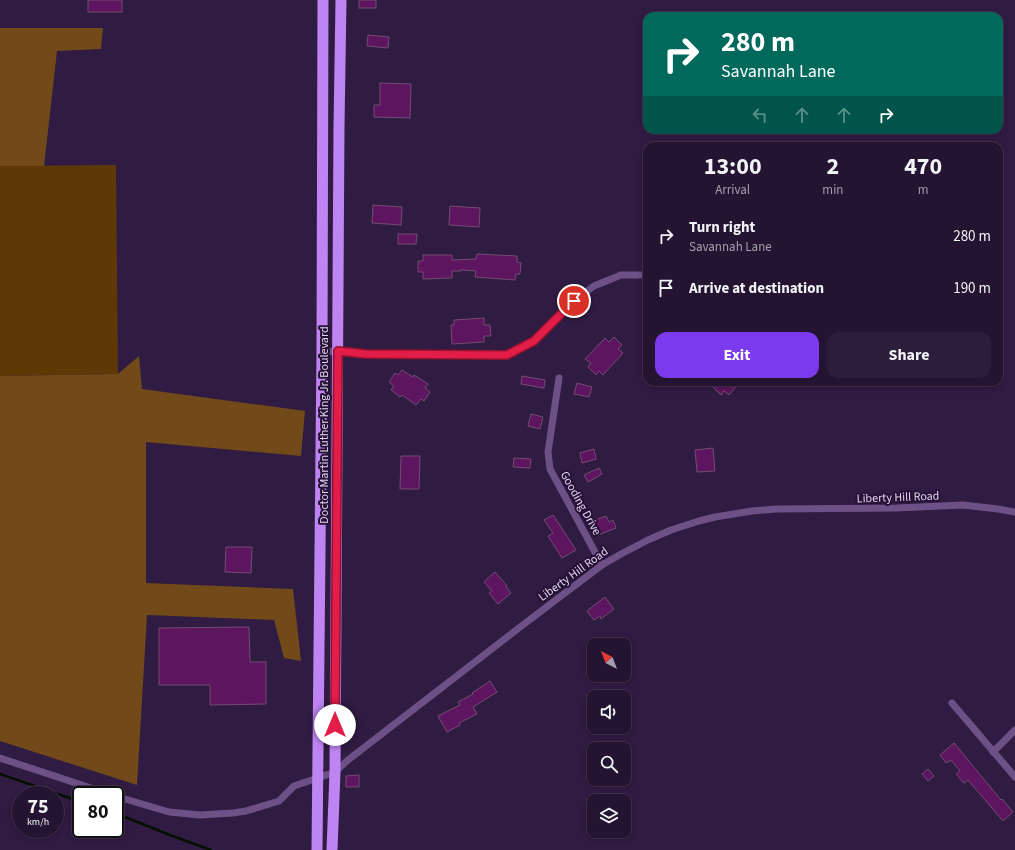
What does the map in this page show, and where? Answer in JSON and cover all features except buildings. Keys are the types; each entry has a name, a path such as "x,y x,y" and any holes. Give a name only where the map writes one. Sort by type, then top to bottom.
{"highway":[{"name":"Doctor Martin Luther King Jr. Boulevard","path":"317,850 322,352 323,0"},
{"name":"Doctor Martin Luther King Jr. Boulevard","path":"332,850 335,772 341,0"}],"street":[{"path":"322,352 338,351 366,354 507,355 534,341 574,301 594,286 621,275 643,275"},
{"name":"Gooding Drive","path":"559,378 548,452 550,469 602,565"},
{"name":"Liberty Hill Road","path":"335,772 348,760 602,565 620,554 671,530 710,518 752,511 776,509 963,506 992,508 1015,512"},
{"path":"952,703 1015,777"},
{"path":"994,752 1015,730"},
{"path":"0,758 85,786"},
{"path":"124,799 169,812 200,815 233,813 246,811 279,801 294,786 335,772"}],"shaded area":[{"path":"0,28 103,28 101,49 57,51 44,166 0,166"},
{"path":"116,165 118,374 0,376 0,166"},
{"path":"139,356 142,389 305,411 301,456 146,442 146,583 293,589 301,661 284,658 274,620 147,615 137,785 0,741 0,376 118,374"}],"waterway":[{"path":"0,774 72,799"},
{"path":"124,817 211,850"}],"route":[{"path":"335,725 338,351 366,354 507,355 534,341 574,301"}]}
